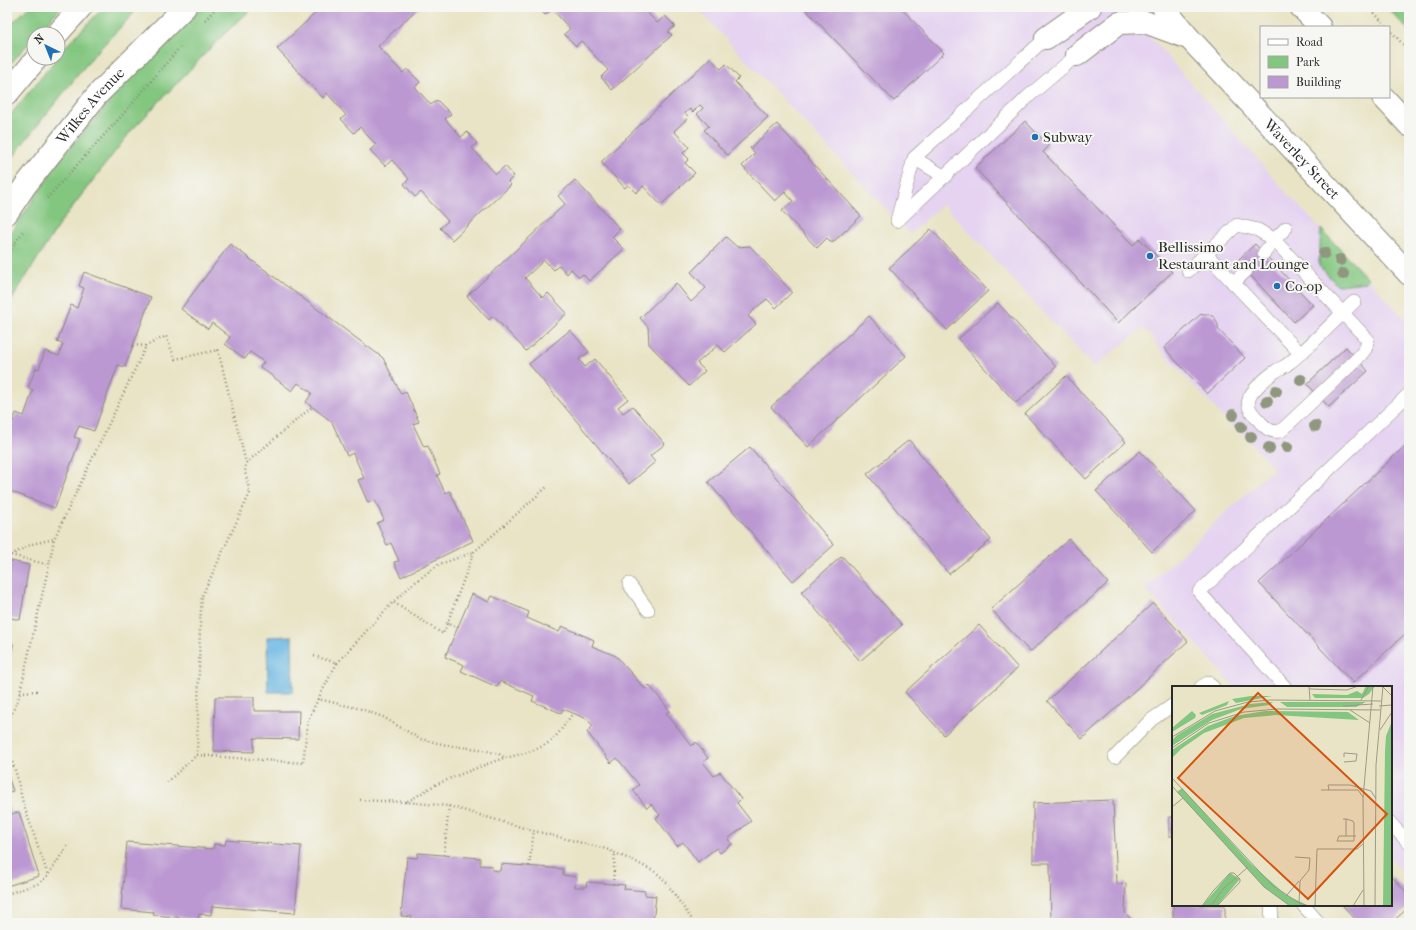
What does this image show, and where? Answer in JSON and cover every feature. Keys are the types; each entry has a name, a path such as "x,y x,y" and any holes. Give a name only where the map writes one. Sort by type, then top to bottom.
{"main road":[{"path":"64,26 81,7"},
{"name":"Wilkes Avenue","path":"7,213 25,186 97,95 185,7"},
{"path":"1046,38 1064,7"},
{"path":"1046,38 1090,7"},
{"name":"Waverley Street","path":"1163,7 1190,39 1409,274"},
{"path":"1301,7 1319,26"},
{"path":"1077,56 1119,23 1145,22 1190,39"},
{"path":"7,94 30,66"},
{"path":"1384,98 1409,126"}],"lane":[{"path":"1046,38 914,158 897,221 1030,96 1077,56"},
{"path":"914,158 945,177"},
{"path":"1188,271 1237,225 1258,230 1274,240 1342,313 1368,340 1365,350 1281,431 1275,433 1263,425 1252,413 1248,406 1248,400 1251,394 1265,379 1275,371 1288,364 1300,353 1342,313 1354,302"},
{"path":"1264,254 1274,240 1286,228"},
{"path":"1206,254 1300,353"},
{"path":"1233,283 1246,271"},
{"path":"1284,686 1199,592 1409,394"},
{"path":"629,584 648,610"},
{"path":"1202,686 1208,682 1212,686"},
{"path":"1115,757 1151,720 1172,706"},
{"path":"1392,825 1409,843"},
{"path":"1271,906 1272,923"},
{"path":"1304,906 1319,923"}],"path":[{"path":"201,24 217,7"},
{"path":"1369,7 1386,26"},
{"path":"1390,30 1409,51"},
{"path":"45,201 126,111 185,41"},
{"path":"7,256 27,225"},
{"path":"133,345 146,346 166,336 176,360 218,350 246,463 250,493 202,596 197,755"},
{"path":"7,728 8,721 19,700 54,538 146,346"},
{"path":"246,463 312,407"},
{"path":"167,782 197,755 303,763 308,720 337,663 393,602 414,583 438,565 474,552 548,486"},
{"path":"11,555 32,544 54,538"},
{"path":"393,602 443,634 474,552"},
{"path":"7,554 49,565"},
{"path":"447,624 458,628"},
{"path":"314,656 337,663"},
{"path":"20,692 37,691"},
{"path":"318,699 361,709 384,717 420,739 451,746 479,749 499,754 505,758"},
{"path":"405,802 450,778 545,745 554,739 573,713"},
{"path":"7,747 16,773 23,803 48,875"},
{"path":"360,800 449,806 534,831 606,849 657,873 670,887 693,921"},
{"path":"444,855 449,806"},
{"path":"529,866 534,831"},
{"path":"7,894 40,883 48,875 68,845"},
{"path":"613,884 615,853"}],"shaded area":[{"path":"696,7 1124,7 1284,190 1409,323 1409,879 1392,860 1392,686 1234,686 1145,588 1274,468 1240,431 1232,427 1157,346 1154,339 1143,328 1094,367 943,204 910,234"}],"green space":[{"path":"29,7 61,7 44,26 26,26 26,46 7,68 7,28"},
{"path":"104,7 137,7 133,14 94,55 24,142 7,166 7,119 50,66 66,66 66,46"},
{"path":"204,7 254,7 225,33 131,131 60,223 7,307 7,239 62,157 140,66"},
{"path":"1387,7 1409,7 1409,31"},
{"path":"1321,229 1368,279 1366,282 1336,284 1319,266"}],"water":[{"path":"292,636 293,692 268,692 267,637"}],"building":[{"path":"322,7 419,7 378,46 403,73 407,69 420,82 415,87 431,105 437,100 451,114 445,119 461,137 467,132 477,143 472,148 496,174 505,166 514,176 508,182 511,185 452,240 440,228 448,221 421,192 415,197 404,184 409,179 392,160 385,166 370,150 376,145 360,127 354,133 341,119 346,115 327,93 323,98 277,49"},
{"path":"538,7 642,7 657,23 665,16 675,26 668,32 672,35 612,90 601,77 608,70 581,41 576,46 564,34 570,29 552,9 545,15"},
{"path":"803,7 900,7 944,53 894,101"},
{"path":"710,58 721,69 726,64 739,78 735,82 768,117 727,155 704,130 709,126 697,114 703,108 700,105 693,112 690,109 685,113 689,117 674,131 689,147 683,153 689,159 685,163 695,173 661,205 643,186 636,193 628,185 625,188 601,162"},
{"path":"1025,121 1049,146 1043,152 1133,245 1140,239 1172,272 1118,323 975,168"},
{"path":"777,124 861,216 832,243 827,238 817,248 782,211 793,201 785,192 775,201 742,166 755,153 750,148"},
{"path":"575,180 620,229 612,237 624,249 589,281 583,274 579,277 571,269 567,274 559,265 554,270 544,260 525,278 543,298 548,293 567,313 526,351 493,316 489,320 467,296 565,204 558,196"},
{"path":"931,229 988,291 947,330 889,268"},
{"path":"726,237 737,247 750,246 792,292 776,308 767,299 757,307 748,316 756,324 725,352 718,345 697,363 705,371 689,386 649,344 648,327 640,318 676,283 691,302 706,288 691,272"},
{"path":"230,244 383,358 401,394 406,392 419,422 413,424 424,447 428,446 440,474 437,475 445,493 450,491 473,541 401,577 394,562 399,561 391,543 387,545 377,523 384,520 375,500 368,503 358,480 364,478 353,453 347,456 332,422 306,402 312,393 298,383 292,391 260,367 264,362 250,352 245,359 225,344 230,337 212,323 208,329 181,309"},
{"path":"1255,244 1313,305 1294,322 1237,261"},
{"path":"84,272 151,297 125,367 118,365 94,431 79,426 74,437 80,439 55,508 7,490 7,438 16,413 24,416 33,390 28,388 36,368 39,369 45,351 59,356 63,344 57,342 71,305 77,308 84,288 79,286"},
{"path":"998,303 1056,367 1016,403 958,339"},
{"path":"1202,313 1209,314 1215,318 1218,329 1245,358 1207,394 1164,348"},
{"path":"869,316 906,356 808,447 771,407"},
{"path":"570,330 589,352 579,359 585,367 595,359 628,399 618,407 623,413 633,406 665,444 650,456 655,462 629,484 529,364"},
{"path":"1346,347 1368,371 1329,407 1307,384"},
{"path":"1066,376 1126,442 1086,479 1025,414"},
{"path":"909,440 991,540 949,574 867,474"},
{"path":"1409,442 1409,630 1353,683 1259,583"},
{"path":"750,447 834,545 793,581 708,482"},
{"path":"1140,451 1196,511 1152,552 1096,491"},
{"path":"1069,539 1108,583 1030,652 991,609"},
{"path":"842,556 902,625 860,661 801,592"},
{"path":"7,560 29,565 20,620 11,618 8,633"},
{"path":"472,594 489,602 492,596 529,612 527,618 559,632 562,626 594,640 592,646 616,656 645,689 649,685 670,711 666,713 692,746 696,742 708,758 703,762 714,776 720,772 741,799 737,803 751,821 728,839 732,844 720,853 716,848 698,862 683,842 677,846 656,818 660,815 651,804 647,808 633,790 639,785 617,758 611,763 587,732 593,726 587,719 563,709 561,713 532,701 534,696 500,681 497,687 461,671 464,665 445,657"},
{"path":"1153,603 1188,641 1082,739 1047,701"},
{"path":"979,625 1018,668 944,735 905,692"},
{"path":"7,643 13,644 8,668 7,668"},
{"path":"215,697 254,697 254,711 299,711 298,739 254,738 254,752 214,751"},
{"path":"7,773 13,791 7,793"},
{"path":"1113,800 1117,884 1126,883 1125,913 1135,923 1051,923 1050,863 1033,863 1033,803"},
{"path":"7,802 11,814 19,812 39,876 7,886"},
{"path":"1169,817 1172,817 1172,836 1169,836"},
{"path":"226,840 301,846 295,913 212,906 211,915 199,914 198,919 153,915 154,912 121,909 127,842 213,849 214,844 225,845"},
{"path":"418,853 480,858 480,865 492,866 492,870 500,871 501,864 563,869 563,875 576,877 575,887 586,887 587,882 625,885 624,889 645,891 645,895 656,896 653,923 412,923 412,917 401,916 407,857 417,858"},
{"path":"1392,877 1409,895 1409,907 1391,923 1359,923 1343,906 1392,906"},
{"path":"1173,906 1225,906 1225,923 1173,923"}],"place":[{"name":"Subway","path":"1035,137"},
{"name":"Bellissimo Restaurant and Lounge","path":"1150,256"},
{"name":"Co-op","path":"1277,286"}]}
